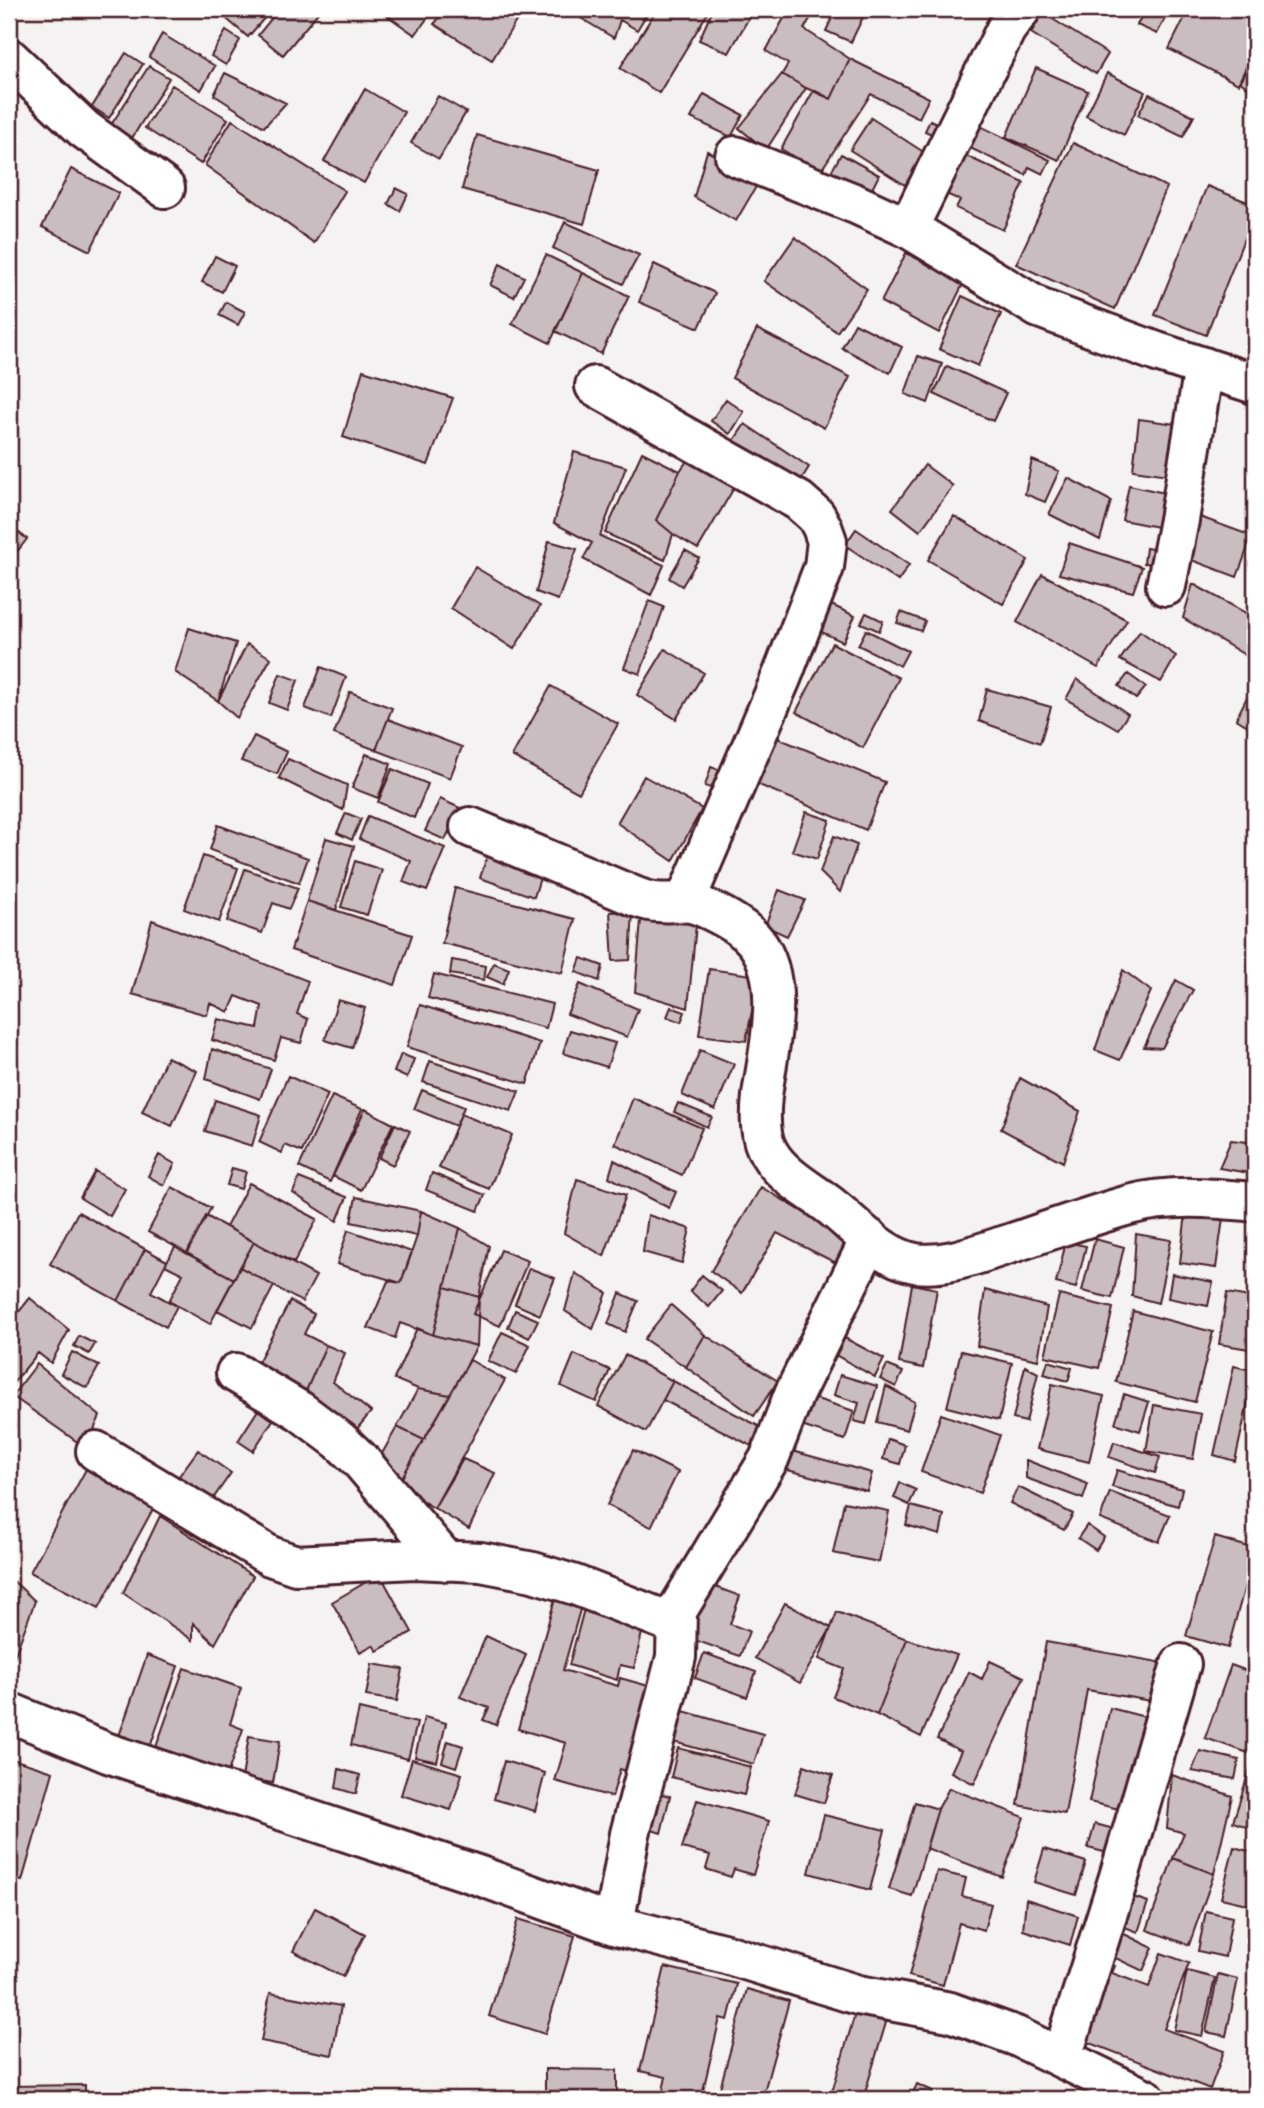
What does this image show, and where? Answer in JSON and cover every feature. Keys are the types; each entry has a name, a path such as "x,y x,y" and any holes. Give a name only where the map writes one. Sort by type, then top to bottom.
{"street":[{"path":"908,228 1006,29 1021,9"},
{"path":"9,58 84,129 165,188"},
{"path":"735,156 856,204 908,228 1039,308 1255,384"},
{"path":"1166,586 1204,367"},
{"path":"595,386 799,501 816,516 827,541 824,567 782,676 685,902"},
{"path":"470,827 636,897 656,902 701,905 746,932 760,949 771,975 773,1006 761,1109 762,1137 768,1153 782,1170 895,1257 916,1263 952,1263 1131,1205 1173,1198 1255,1202"},
{"path":"614,1926 631,1834 676,1657 677,1612 769,1459 794,1394 870,1239"},
{"path":"236,1373 300,1411 340,1441 359,1458 446,1560"},
{"path":"96,1451 270,1556 296,1565 402,1559 481,1562 533,1572 575,1585 675,1624"},
{"path":"1062,2057 1119,1877 1181,1664"},
{"path":"9,1712 108,1753 480,1876 614,1926 726,1954 858,1995 950,2012 1016,2036 1146,2099"}],"building":[{"path":"215,9 272,9 248,37"},
{"path":"279,9 321,9 283,55 258,35"},
{"path":"378,9 434,9 415,35"},
{"path":"447,9 523,10 492,60 434,24"},
{"path":"577,9 650,9 637,30 620,20 614,38 574,14"},
{"path":"657,9 710,9 659,93 620,68"},
{"path":"713,9 742,9 751,14 729,53 699,40"},
{"path":"789,9 803,9 813,14 804,29 850,59 831,99 782,74 788,64 766,51"},
{"path":"836,9 867,9 851,42 826,31"},
{"path":"1145,9 1170,9 1157,34 1137,25"},
{"path":"1189,9 1255,9 1255,49 1238,84 1169,49"},
{"path":"1043,13 1108,54 1096,74 1031,33"},
{"path":"226,31 240,40 226,65 211,56"},
{"path":"162,34 215,66 201,90 149,57"},
{"path":"126,53 143,64 109,118 92,107"},
{"path":"1255,57 1255,92 1240,82"},
{"path":"850,59 929,98 919,118 871,94 820,172 781,149 814,90 831,99"},
{"path":"149,66 169,78 132,138 111,125"},
{"path":"1036,68 1088,91 1059,160 1006,137"},
{"path":"225,73 286,103 264,127 214,95"},
{"path":"1107,73 1145,92 1124,135 1086,116"},
{"path":"782,74 806,88 766,150 739,128"},
{"path":"172,85 228,119 201,164 145,128"},
{"path":"365,89 404,112 364,183 324,161"},
{"path":"704,94 743,115 731,137 691,118"},
{"path":"1149,94 1194,116 1183,137 1138,115"},
{"path":"438,96 466,112 439,159 411,143"},
{"path":"871,118 925,153 905,185 850,150"},
{"path":"232,120 345,191 314,243 205,165"},
{"path":"930,120 947,128 942,139 925,131"},
{"path":"976,124 1050,160 1043,174 1029,167 1026,175 966,146"},
{"path":"477,135 599,170 584,224 462,189"},
{"path":"1073,143 1167,187 1115,309 1016,264"},
{"path":"707,151 760,180 736,221 694,197"},
{"path":"841,154 879,175 869,195 830,174"},
{"path":"964,155 1024,183 1003,230 956,208 960,200 946,194"},
{"path":"71,169 119,193 90,251 42,227"},
{"path":"1207,186 1255,205 1255,211 1206,335 1155,315"},
{"path":"396,188 408,194 400,211 388,204"},
{"path":"565,222 639,255 623,284 553,248"},
{"path":"795,237 867,289 837,332 764,281"},
{"path":"906,253 964,282 939,333 881,302"},
{"path":"546,255 583,273 550,343 512,324"},
{"path":"215,256 235,266 222,292 202,282"},
{"path":"500,264 524,277 514,297 490,285"},
{"path":"654,264 715,293 699,328 639,302"},
{"path":"583,273 629,296 601,354 555,331"},
{"path":"962,296 1001,314 978,366 939,349"},
{"path":"226,302 245,312 238,325 219,315"},
{"path":"855,323 902,347 890,373 842,348"},
{"path":"757,329 850,377 824,428 732,378"},
{"path":"918,356 942,364 928,403 905,394"},
{"path":"947,366 1006,393 993,421 934,394"},
{"path":"363,370 453,398 428,465 343,437"},
{"path":"726,399 744,412 730,434 711,421"},
{"path":"1139,419 1176,424 1169,475 1133,470"},
{"path":"745,424 809,467 796,488 731,445"},
{"path":"574,452 626,467 600,536 664,565 651,595 583,559 592,543 554,523"},
{"path":"642,452 680,471 656,520 673,534 665,560 605,533"},
{"path":"693,452 738,481 698,549 656,520 680,471"},
{"path":"1032,460 1059,471 1045,502 1025,494"},
{"path":"925,465 953,486 920,531 892,509"},
{"path":"1068,478 1111,501 1100,540 1049,514"},
{"path":"1129,485 1169,494 1163,528 1122,520"},
{"path":"954,516 1028,560 1003,604 928,560"},
{"path":"1200,517 1252,536 1237,577 1186,558"},
{"path":"9,525 27,539 9,562"},
{"path":"856,529 909,565 898,581 845,545"},
{"path":"549,541 577,549 558,600 536,592"},
{"path":"1069,543 1142,567 1133,592 1059,574"},
{"path":"1146,548 1158,550 1156,564 1144,563"},
{"path":"685,550 699,558 682,586 669,578"},
{"path":"475,567 540,606 514,649 451,608"},
{"path":"1042,574 1127,620 1098,668 1017,622"},
{"path":"1193,584 1255,618 1255,661 1183,618"},
{"path":"649,601 664,607 640,674 624,668"},
{"path":"825,602 855,616 843,642 813,628"},
{"path":"901,612 925,621 921,631 897,623"},
{"path":"866,613 883,621 879,631 861,623"},
{"path":"189,628 236,643 218,701 175,672"},
{"path":"866,630 908,651 900,666 858,645"},
{"path":"1140,631 1176,656 1161,682 1120,660"},
{"path":"832,643 899,678 863,748 796,712"},
{"path":"247,644 271,658 237,718 218,701"},
{"path":"665,649 704,673 676,719 637,695"},
{"path":"321,667 346,677 331,718 305,708"},
{"path":"280,674 298,680 287,710 269,703"},
{"path":"1128,674 1146,687 1136,699 1119,686"},
{"path":"1077,679 1128,714 1118,729 1066,699"},
{"path":"1255,681 1255,730 1236,719"},
{"path":"551,686 618,724 579,793 512,756"},
{"path":"987,689 1051,707 1040,743 979,721"},
{"path":"350,692 392,708 376,750 334,734"},
{"path":"388,719 462,747 450,778 376,750"},
{"path":"770,735 885,782 866,830 752,782"},
{"path":"254,736 287,752 277,774 241,761"},
{"path":"366,754 391,764 378,798 352,788"},
{"path":"288,759 347,785 343,810 279,778"},
{"path":"711,767 726,772 720,791 705,786"},
{"path":"392,769 428,784 414,818 378,802"},
{"path":"644,776 702,809 673,861 617,823"},
{"path":"440,799 460,808 445,840 425,831"},
{"path":"806,812 830,820 817,859 792,851"},
{"path":"346,813 361,819 352,840 337,833"},
{"path":"368,816 445,848 427,891 403,882 411,861 359,839"},
{"path":"218,825 308,858 299,883 210,850"},
{"path":"834,836 857,845 840,892 820,872"},
{"path":"326,838 354,846 336,910 307,901"},
{"path":"490,847 544,865 534,897 480,878"},
{"path":"203,856 238,868 219,922 184,909"},
{"path":"355,861 382,870 367,915 341,907"},
{"path":"245,869 298,888 289,909 273,903 262,933 227,921"},
{"path":"455,888 575,919 562,973 442,943"},
{"path":"779,890 805,900 787,936 765,926"},
{"path":"307,901 412,935 395,985 291,950"},
{"path":"642,908 697,914 688,1008 635,992"},
{"path":"633,911 630,960 613,961 610,912"},
{"path":"152,920 308,981 297,1014 308,1019 301,1043 281,1038 274,1060 212,1040 218,1019 258,1028 262,1006 236,996 229,1012 210,1003 207,1015 132,994"},
{"path":"581,958 603,966 599,981 576,972"},
{"path":"452,960 486,966 484,980 450,974"},
{"path":"494,963 509,969 503,984 487,977"},
{"path":"709,969 759,976 746,1041 699,1035"},
{"path":"1123,970 1151,991 1120,1060 1095,1050"},
{"path":"434,974 552,1004 546,1028 428,998"},
{"path":"1176,980 1193,990 1162,1048 1144,1047"},
{"path":"580,984 638,1009 627,1037 567,1014"},
{"path":"338,1000 365,1008 352,1048 325,1040"},
{"path":"420,1005 540,1043 527,1084 407,1047"},
{"path":"671,1007 685,1012 681,1022 667,1017"},
{"path":"570,1030 615,1043 607,1067 563,1053"},
{"path":"212,1049 271,1069 260,1099 206,1079"},
{"path":"700,1050 734,1064 715,1110 682,1095"},
{"path":"401,1054 414,1059 407,1078 394,1072"},
{"path":"167,1057 197,1071 172,1126 142,1112"},
{"path":"430,1061 519,1091 511,1111 423,1082"},
{"path":"288,1076 328,1094 302,1152 285,1145 282,1153 259,1142"},
{"path":"1020,1078 1080,1111 1063,1162 1001,1129"},
{"path":"422,1090 464,1107 456,1126 414,1109"},
{"path":"332,1096 362,1109 330,1182 299,1167"},
{"path":"633,1098 702,1128 682,1175 615,1144"},
{"path":"215,1100 261,1115 252,1146 205,1131"},
{"path":"678,1103 712,1117 707,1127 674,1112"},
{"path":"365,1109 393,1124 361,1190 333,1176"},
{"path":"461,1114 512,1135 489,1189 439,1168"},
{"path":"395,1124 410,1131 393,1165 379,1158"},
{"path":"1231,1140 1255,1143 1255,1174 1219,1168"},
{"path":"159,1155 175,1164 164,1185 148,1176"},
{"path":"614,1160 676,1192 669,1208 609,1177"},
{"path":"232,1168 246,1172 241,1189 227,1185"},
{"path":"95,1171 125,1189 110,1216 80,1198"},
{"path":"432,1173 485,1195 478,1211 426,1190"},
{"path":"299,1178 347,1197 337,1221 293,1193"},
{"path":"577,1179 626,1195 604,1256 564,1233"},
{"path":"249,1183 317,1219 294,1263 226,1227"},
{"path":"172,1187 211,1208 187,1253 148,1232"},
{"path":"761,1187 850,1240 840,1265 777,1233 742,1293 711,1271"},
{"path":"356,1197 421,1211 417,1236 351,1222"},
{"path":"421,1211 460,1228 433,1335 400,1323 395,1338 368,1328 388,1281 401,1283 417,1236"},
{"path":"78,1212 145,1249 118,1301 50,1264"},
{"path":"1186,1213 1223,1218 1216,1268 1180,1263"},
{"path":"648,1215 690,1229 682,1263 643,1252"},
{"path":"206,1216 254,1242 234,1279 187,1253"},
{"path":"1255,1225 1255,1287 1249,1286"},
{"path":"460,1228 489,1246 479,1297 445,1287"},
{"path":"348,1230 412,1252 401,1283 337,1264"},
{"path":"1136,1234 1171,1240 1158,1303 1132,1296"},
{"path":"1095,1239 1124,1247 1112,1298 1082,1291"},
{"path":"254,1242 316,1276 302,1302 240,1267"},
{"path":"1066,1242 1086,1246 1076,1288 1056,1283"},
{"path":"175,1247 234,1279 210,1324 169,1301 183,1274 165,1265"},
{"path":"145,1249 167,1261 151,1292 177,1306 166,1327 118,1301"},
{"path":"501,1250 528,1261 500,1326 473,1314"},
{"path":"240,1267 274,1286 252,1328 217,1310"},
{"path":"529,1268 555,1278 540,1315 515,1304"},
{"path":"575,1273 607,1293 593,1329 565,1311"},
{"path":"1172,1274 1213,1282 1208,1306 1168,1298"},
{"path":"702,1275 722,1291 709,1307 690,1291"},
{"path":"912,1284 937,1289 923,1368 899,1363"},
{"path":"445,1287 479,1297 477,1346 433,1335"},
{"path":"985,1290 1047,1307 1038,1360 977,1346"},
{"path":"620,1293 638,1301 625,1332 608,1324"},
{"path":"1227,1293 1255,1298 1255,1350 1219,1344"},
{"path":"1059,1295 1113,1308 1099,1368 1045,1356"},
{"path":"30,1298 69,1330 51,1363 38,1353 9,1388 9,1324"},
{"path":"290,1301 314,1314 304,1334 326,1345 306,1391 257,1364"},
{"path":"671,1305 705,1335 686,1367 644,1339"},
{"path":"515,1310 538,1320 529,1338 508,1327"},
{"path":"1133,1311 1213,1332 1195,1402 1116,1382"},
{"path":"417,1328 433,1335 477,1346 450,1395 418,1389 394,1379"},
{"path":"502,1332 530,1345 516,1374 488,1361"},
{"path":"705,1335 778,1381 754,1416 686,1367"},
{"path":"79,1336 95,1344 89,1354 74,1346"},
{"path":"841,1336 884,1359 875,1377 832,1353"},
{"path":"326,1345 345,1353 333,1382 371,1412 356,1430 306,1391"},
{"path":"961,1351 1012,1363 999,1420 947,1407"},
{"path":"72,1352 99,1366 87,1388 61,1374"},
{"path":"574,1354 610,1370 596,1402 561,1386"},
{"path":"625,1355 673,1381 646,1432 598,1406"},
{"path":"470,1360 505,1380 434,1508 397,1486"},
{"path":"1048,1361 1072,1368 1068,1381 1044,1374"},
{"path":"37,1364 100,1416 86,1448 12,1396"},
{"path":"887,1365 903,1372 896,1387 880,1379"},
{"path":"1025,1366 1038,1373 1026,1422 1013,1419"},
{"path":"1234,1366 1255,1371 1235,1461 1214,1455"},
{"path":"840,1375 877,1386 866,1424 854,1421 859,1403 834,1395"},
{"path":"673,1381 760,1427 774,1400 763,1452 663,1400"},
{"path":"1052,1384 1104,1396 1089,1462 1037,1449"},
{"path":"886,1386 915,1402 907,1430 877,1422"},
{"path":"418,1389 450,1395 424,1440 397,1427"},
{"path":"798,1393 854,1411 845,1440 789,1422"},
{"path":"1124,1394 1149,1402 1140,1431 1115,1423"},
{"path":"1154,1405 1201,1414 1193,1459 1146,1451"},
{"path":"258,1410 273,1420 253,1451 238,1441"},
{"path":"941,1414 1000,1435 980,1493 921,1472"},
{"path":"397,1427 424,1440 397,1486 375,1466"},
{"path":"888,1439 905,1445 900,1464 883,1459"},
{"path":"1114,1442 1160,1457 1155,1473 1109,1457"},
{"path":"785,1449 872,1473 867,1491 780,1468"},
{"path":"1255,1449 1255,1475 1248,1473"},
{"path":"198,1450 231,1473 212,1500 179,1476"},
{"path":"633,1450 678,1472 651,1527 607,1505"},
{"path":"463,1459 495,1473 469,1529 434,1508"},
{"path":"91,1460 159,1498 99,1608 30,1572"},
{"path":"1026,1460 1088,1484 1083,1499 1026,1478"},
{"path":"1117,1470 1182,1489 1178,1506 1112,1487"},
{"path":"900,1483 916,1490 909,1505 894,1498"},
{"path":"1018,1487 1073,1514 1064,1530 1010,1503"},
{"path":"1110,1492 1170,1515 1159,1542 1100,1519"},
{"path":"844,1502 889,1511 879,1562 833,1553"},
{"path":"911,1506 944,1515 940,1535 906,1525"},
{"path":"160,1516 253,1576 215,1644 193,1623 193,1640 123,1593"},
{"path":"1087,1525 1104,1537 1096,1550 1078,1538"},
{"path":"1215,1537 1255,1549 1228,1648 1186,1636"},
{"path":"380,1574 412,1632 377,1651 373,1645 360,1652 332,1602"},
{"path":"9,1577 35,1601 9,1671"},
{"path":"702,1582 740,1596 730,1624 749,1631 740,1656 683,1636"},
{"path":"555,1599 581,1606 563,1670 618,1686 620,1678 652,1687 629,1772 620,1769 612,1797 555,1781 566,1743 518,1729"},
{"path":"785,1603 831,1628 800,1683 755,1658"},
{"path":"584,1609 643,1628 634,1668 620,1665 617,1680 569,1665"},
{"path":"837,1612 907,1639 877,1715 833,1697 844,1669 819,1659"},
{"path":"486,1636 526,1655 496,1725 483,1720 489,1708 460,1697"},
{"path":"907,1639 957,1655 921,1737 877,1715"},
{"path":"1046,1642 1164,1663 1157,1702 1087,1690 1065,1814 1018,1805"},
{"path":"704,1653 756,1672 747,1697 695,1678"},
{"path":"147,1655 178,1666 149,1750 118,1739"},
{"path":"990,1661 1024,1677 974,1784 951,1772 961,1751 937,1739 969,1672 982,1679"},
{"path":"372,1664 403,1669 397,1701 366,1696"},
{"path":"1231,1665 1255,1674 1254,1755 1205,1738"},
{"path":"184,1668 241,1688 230,1724 243,1729 227,1775 155,1750"},
{"path":"1110,1708 1149,1718 1128,1811 1089,1802"},
{"path":"359,1709 417,1723 408,1759 351,1745"},
{"path":"683,1711 763,1734 754,1764 674,1742"},
{"path":"424,1717 446,1723 437,1762 415,1757"},
{"path":"249,1736 280,1741 273,1783 242,1778"},
{"path":"448,1741 463,1746 456,1767 442,1762"},
{"path":"678,1748 751,1767 744,1795 671,1777"},
{"path":"1200,1751 1239,1760 1235,1779 1192,1771"},
{"path":"9,1758 53,1772 22,1881 9,1878"},
{"path":"412,1759 462,1774 451,1810 401,1795"},
{"path":"504,1761 545,1773 535,1811 494,1799"},
{"path":"1252,1762 1255,1763 1253,1829 1233,1822"},
{"path":"804,1765 833,1775 824,1803 795,1794"},
{"path":"339,1769 360,1775 356,1794 336,1788"},
{"path":"1172,1775 1232,1796 1214,1874 1173,1858 1184,1833 1167,1828"},
{"path":"949,1788 1024,1817 1002,1877 926,1848 938,1809"},
{"path":"655,1792 670,1796 661,1833 646,1828"},
{"path":"697,1800 769,1821 753,1875 734,1869 731,1877 706,1869 710,1855 682,1848"},
{"path":"915,1802 938,1809 912,1896 889,1889"},
{"path":"824,1815 885,1830 870,1890 809,1873"},
{"path":"1095,1824 1114,1829 1108,1853 1088,1848"},
{"path":"1234,1847 1255,1853 1255,1906 1221,1898"},
{"path":"1044,1849 1086,1862 1076,1895 1034,1882"},
{"path":"1173,1858 1214,1874 1189,1945 1147,1930"},
{"path":"937,1871 966,1878 962,1896 991,1904 984,1930 959,1923 943,1985 909,1976"},
{"path":"1124,1894 1148,1902 1138,1932 1114,1923"},
{"path":"1026,1899 1078,1916 1070,1945 1023,1930"},
{"path":"315,1908 365,1934 343,1977 293,1951"},
{"path":"1206,1911 1232,1917 1225,1957 1198,1951"},
{"path":"518,1919 575,1936 545,2034 489,2016"},
{"path":"1118,1931 1153,1948 1143,1971 1107,1954"},
{"path":"1161,1953 1189,1963 1164,2029 1224,2051 1210,2089 1080,2039 1108,1963 1115,1966 1112,1973 1149,1987"},
{"path":"665,1967 737,1984 728,2020 720,2018 701,2099 661,2099 666,2077 640,2071"},
{"path":"1187,1971 1215,1978 1202,2036 1174,2030"},
{"path":"1218,1974 1238,1979 1226,2036 1206,2032"},
{"path":"747,1989 789,2001 762,2099 717,2099"},
{"path":"270,1993 341,2006 332,2055 261,2041"},
{"path":"857,2007 888,2016 863,2099 832,2092"},
{"path":"545,2069 617,2070 617,2097 545,2095"},
{"path":"917,2084 933,2091 930,2099 910,2099"},
{"path":"85,2085 85,2099 9,2099 9,2086"}]}
